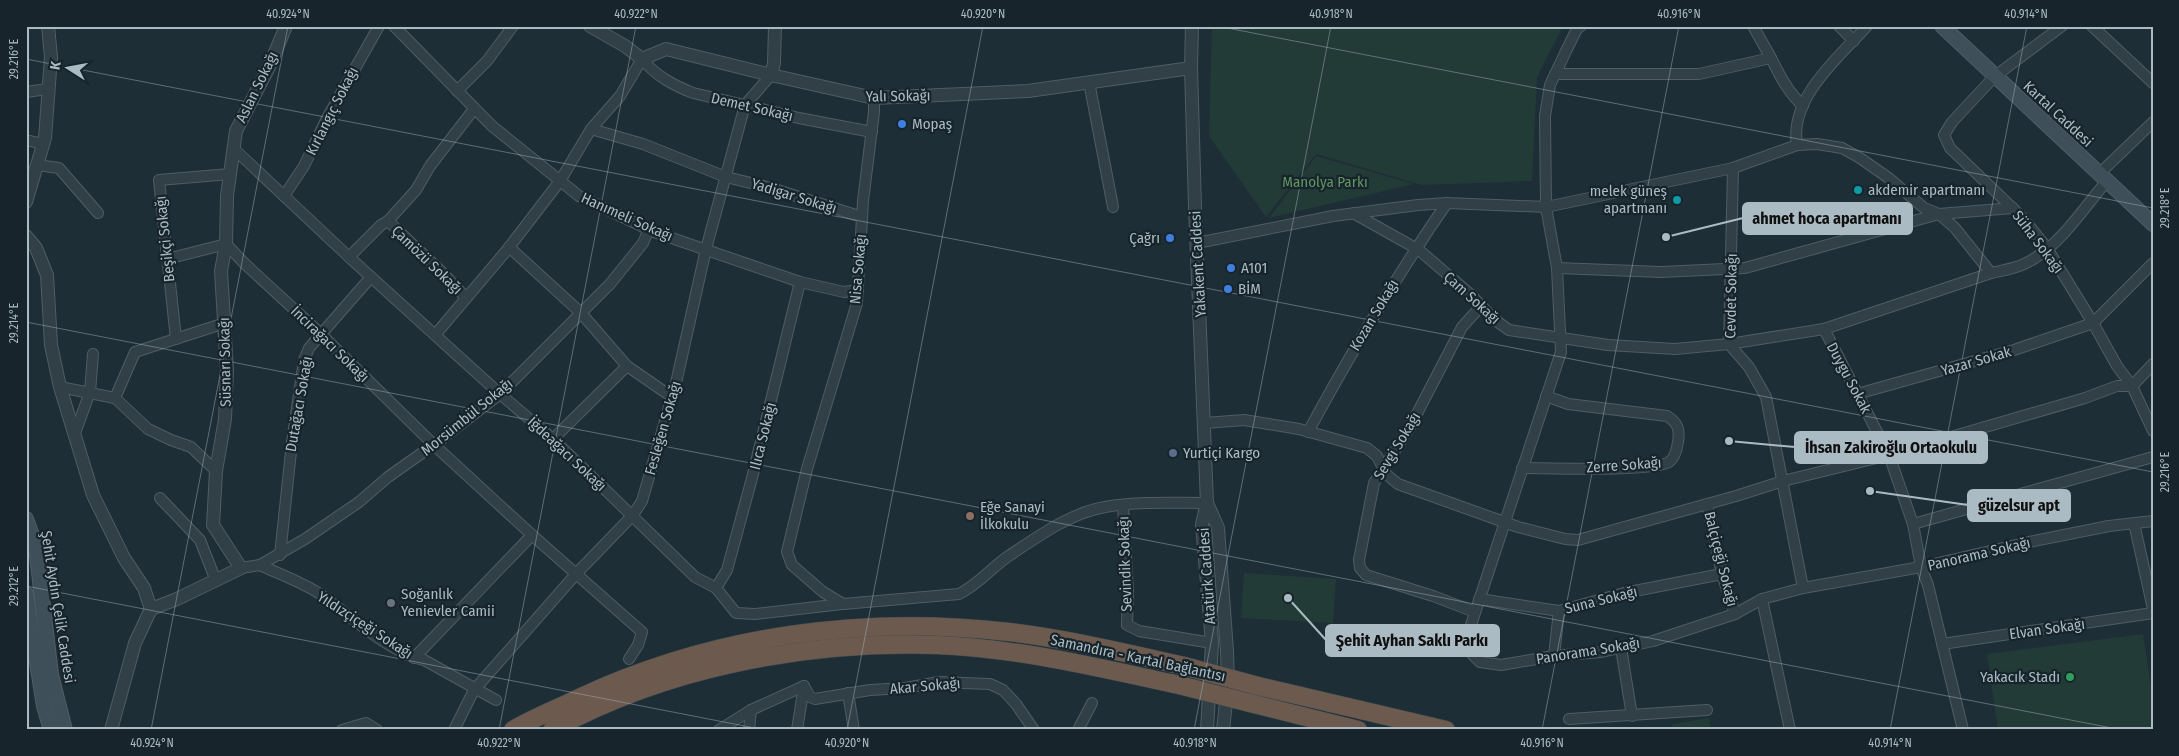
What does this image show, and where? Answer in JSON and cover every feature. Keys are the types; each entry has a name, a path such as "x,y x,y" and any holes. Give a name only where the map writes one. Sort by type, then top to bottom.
{"highway":[{"name":"Samandıra - Kartal Bağlantısı","path":"513,730 622,678 708,651 788,634 868,626 940,627 1009,632 1092,645 1446,730"},
{"name":"Samandıra - Kartal Bağlantısı","path":"552,730 574,718 628,695 672,679 717,667 774,656 862,646 937,645 1006,652 1073,662 1179,685 1358,730"}],"main road":[{"name":"Kartal Caddesi","path":"1942,26 1994,77 2153,224"},
{"name":"Şehit Aydın Çelik Caddesi","path":"28,524 36,546 51,675 65,730"},
{"name":"Şehit Aydın Çelik Caddesi","path":"26,594 44,706 51,730"}],"street":[{"path":"26,202 43,144 51,57 48,26"},
{"name":"Aslan Sokağı","path":"234,148 236,131 269,66 286,26"},
{"name":"Kırlangıç Sokağı","path":"284,196 304,166 348,78 378,26"},
{"name":"Hanımeli Sokağı","path":"394,26 492,126 579,196 649,229 800,282 844,292 858,290"},
{"path":"457,91 487,61 512,26"},
{"path":"435,335 509,247 560,182 591,129 620,96 642,58 626,46 590,26"},
{"path":"771,76 774,63 776,26"},
{"name":"Yakakent Caddesi","path":"1192,26 1191,68 1207,503"},
{"name":"Panorama Sokağı","path":"1581,26 1577,29 1550,85 1545,116 1546,207 1557,268 1561,352 1475,612 1468,639 1470,652 1480,662 1501,666 1554,656 1621,648 1735,614 1762,599 1803,588 1921,567 2109,526 2153,521"},
{"path":"1753,26 1783,82 1794,97 1804,106"},
{"path":"1839,26 1854,41"},
{"path":"1797,145 1795,133 1813,87 1867,26"},
{"path":"1994,77 2062,26"},
{"path":"2092,26 2153,83"},
{"name":"Yalı Sokağı","path":"642,58 666,49 771,76 874,98 1028,91 1191,68"},
{"name":"Demet Sokağı","path":"642,58 650,69 678,88 693,93 872,132"},
{"path":"1555,74 1699,74 1771,58"},
{"name":"Fesleğen Sokağı","path":"454,730 474,690 576,574 633,515 642,501 672,397 706,250 745,105 771,76"},
{"name":"Süha Sokağı","path":"1994,77 1952,122 1944,135 1950,148 2023,218 2047,248 2117,366 2132,386 2153,431"},
{"path":"1089,82 1113,207"},
{"path":"26,92 48,89"},
{"name":"Nisa Sokağı","path":"843,604 823,592 792,564 787,552 801,492 856,303 862,217 874,98"},
{"path":"349,257 381,225 388,222 416,190 430,166 474,109"},
{"name":"Çam Sokağı","path":"1353,213 1415,248 1482,306 1494,320 1510,330 1608,345 1675,349 1729,344 1824,329 2018,266 2035,258 2047,248 2103,177 2153,122"},
{"name":"Yadigar Sokağı","path":"591,129 643,144 726,177 771,188 862,217"},
{"path":"26,140 43,144"},
{"path":"1197,243 1353,213 1447,202 1546,207 1733,168 1797,145 1817,144 1842,148 1890,179 1924,208 1939,214 1955,228 1991,274"},
{"name":"Süsnarı Sokağı","path":"234,148 230,174 226,244 221,271 227,370 225,419 216,470 213,525 241,568"},
{"name":"İğdeağacı Sokağı","path":"234,148 295,208 370,277 553,439 695,577 716,588"},
{"path":"37,165 58,168 98,213"},
{"name":"Cevdet Sokağı","path":"1733,168 1729,344 1749,367 1766,397 1803,588"},
{"name":"Beşikçi Sokağı","path":"176,339 159,180 230,174"},
{"name":"Kozan Sokağı","path":"1308,432 1365,329 1415,248 1447,202"},
{"path":"1557,268 1661,272 1731,270 1745,268 1857,235 1939,214 2013,208"},
{"name":"Çamözü Sokağı","path":"388,222 466,298"},
{"name":"Morsümbül Sokağı","path":"241,568 260,565 280,555 350,507 500,394 610,284 643,243 649,229"},
{"path":"26,236 36,248 47,275 51,345 60,387 93,495 124,558 144,588 151,609 136,643 111,730"},
{"path":"168,259 226,244"},
{"name":"İncirağacı Sokağı","path":"226,244 434,445 532,536 642,632 638,644 629,659"},
{"path":"509,247 581,313 627,366 672,397"},
{"path":"2093,323 2153,263"},
{"name":"Dutağacı Sokağı","path":"280,555 292,442 304,360 309,348 370,277"},
{"name":"Ilıca Sokağı","path":"716,588 727,570 752,478 800,282"},
{"name":"Sevgi Sokağı","path":"1475,612 1433,596 1366,575 1360,568 1363,536 1374,484 1382,468 1394,454 1410,427 1462,327 1482,306"},
{"path":"115,398 135,352 225,323"},
{"name":"Yazar Sokak","path":"1857,394 2014,350 2093,323"},
{"name":"Duygu Sokak","path":"1824,329 1889,455 1913,524 1921,567 1928,585 1963,730"},
{"path":"74,437 90,392 93,354"},
{"path":"1205,423 1244,420 1308,432 1367,448 1377,456 1386,474 1398,484 1505,522 1565,540 1578,540 1783,481 1889,455 2085,398 2117,386 2132,386 2153,364"},
{"path":"553,439 627,366"},
{"path":"60,387 115,398 148,429 191,447 216,470"},
{"name":"Zerre Sokağı","path":"1522,468 1644,466 1668,462 1674,457 1679,430 1676,422 1668,416 1568,404 1546,396"},
{"path":"1913,524 2153,457"},
{"path":"160,498 200,540 216,581"},
{"path":"716,588 736,613 755,614 959,594 971,588 1006,558 1049,530 1075,517 1103,507 1207,503"},
{"name":"Atatürk Caddesi","path":"1207,503 1202,524 1212,643 1208,730"},
{"name":"Atatürk Caddesi","path":"1207,503 1218,528 1227,651 1228,684 1223,730"},
{"name":"Balçiçeği Sokağı","path":"1707,504 1722,574 1735,614"},
{"name":"Sevindik Sokağı","path":"1123,505 1128,593 1127,625 1139,631 1212,643"},
{"path":"26,512 28,524"},
{"path":"2134,524 2153,609"},
{"path":"414,658 532,536"},
{"name":"Yıldızçiçeği Sokağı","path":"260,565 321,595 368,630 414,658 424,660 474,690 496,700"},
{"path":"151,609 241,568"},
{"name":"Suna Sokağı","path":"1479,599 1559,611 1624,594 1722,574"},
{"path":"1762,599 1790,730"},
{"path":"1554,656 1559,611"},
{"name":"Elvan Sokağı","path":"1942,644 2153,613"},
{"path":"1621,648 1632,716"},
{"name":"Akar Sokağı","path":"804,686 810,697 815,699 940,682 990,684 1003,690 1016,704 1034,730"},
{"path":"719,730 751,710 804,686"},
{"path":"797,730 804,686"},
{"path":"848,693 854,730"},
{"path":"1078,730 1092,703"},
{"path":"748,730 751,710"},
{"path":"1569,719 1707,710"},
{"path":"342,730 366,723 377,730"}],"green space":[{"path":"1212,26 1563,26 1537,77 1532,181 1422,185 1316,154 1266,217 1209,136"},
{"name":"Manolya Parkı","path":"1316,156 1414,184 1269,218"},
{"path":"1244,573 1336,579 1333,623 1241,618"},
{"name":"Yakacık Stadı","path":"2143,634 2153,700 2153,730 1998,730 1987,654"},
{"path":"1709,718 1711,730 1673,730 1672,724"}],"place":[{"name":"Mopaş","path":"902,124"},
{"name":"akdemir apartmanı","path":"1858,190"},
{"name":"melek güneş apartmanı","path":"1677,200"},
{"name":"ahmet hoca apartmanı","path":"1666,237"},
{"name":"Çağrı","path":"1170,238"},
{"name":"A101","path":"1231,268"},
{"name":"BİM","path":"1228,289"},
{"name":"İhsan Zakiroğlu Ortaokulu","path":"1729,441"},
{"name":"Yurtiçi Kargo","path":"1173,453"},
{"name":"güzelsur apt","path":"1870,491"},
{"name":"Eğe Sanayi İlkokulu","path":"970,516"},
{"name":"Şehit Ayhan Saklı Parkı","path":"1288,598"},
{"name":"Soğanlık Yenievler Camii","path":"391,603"},
{"name":"Yakacık Stadı","path":"2070,677"}]}
